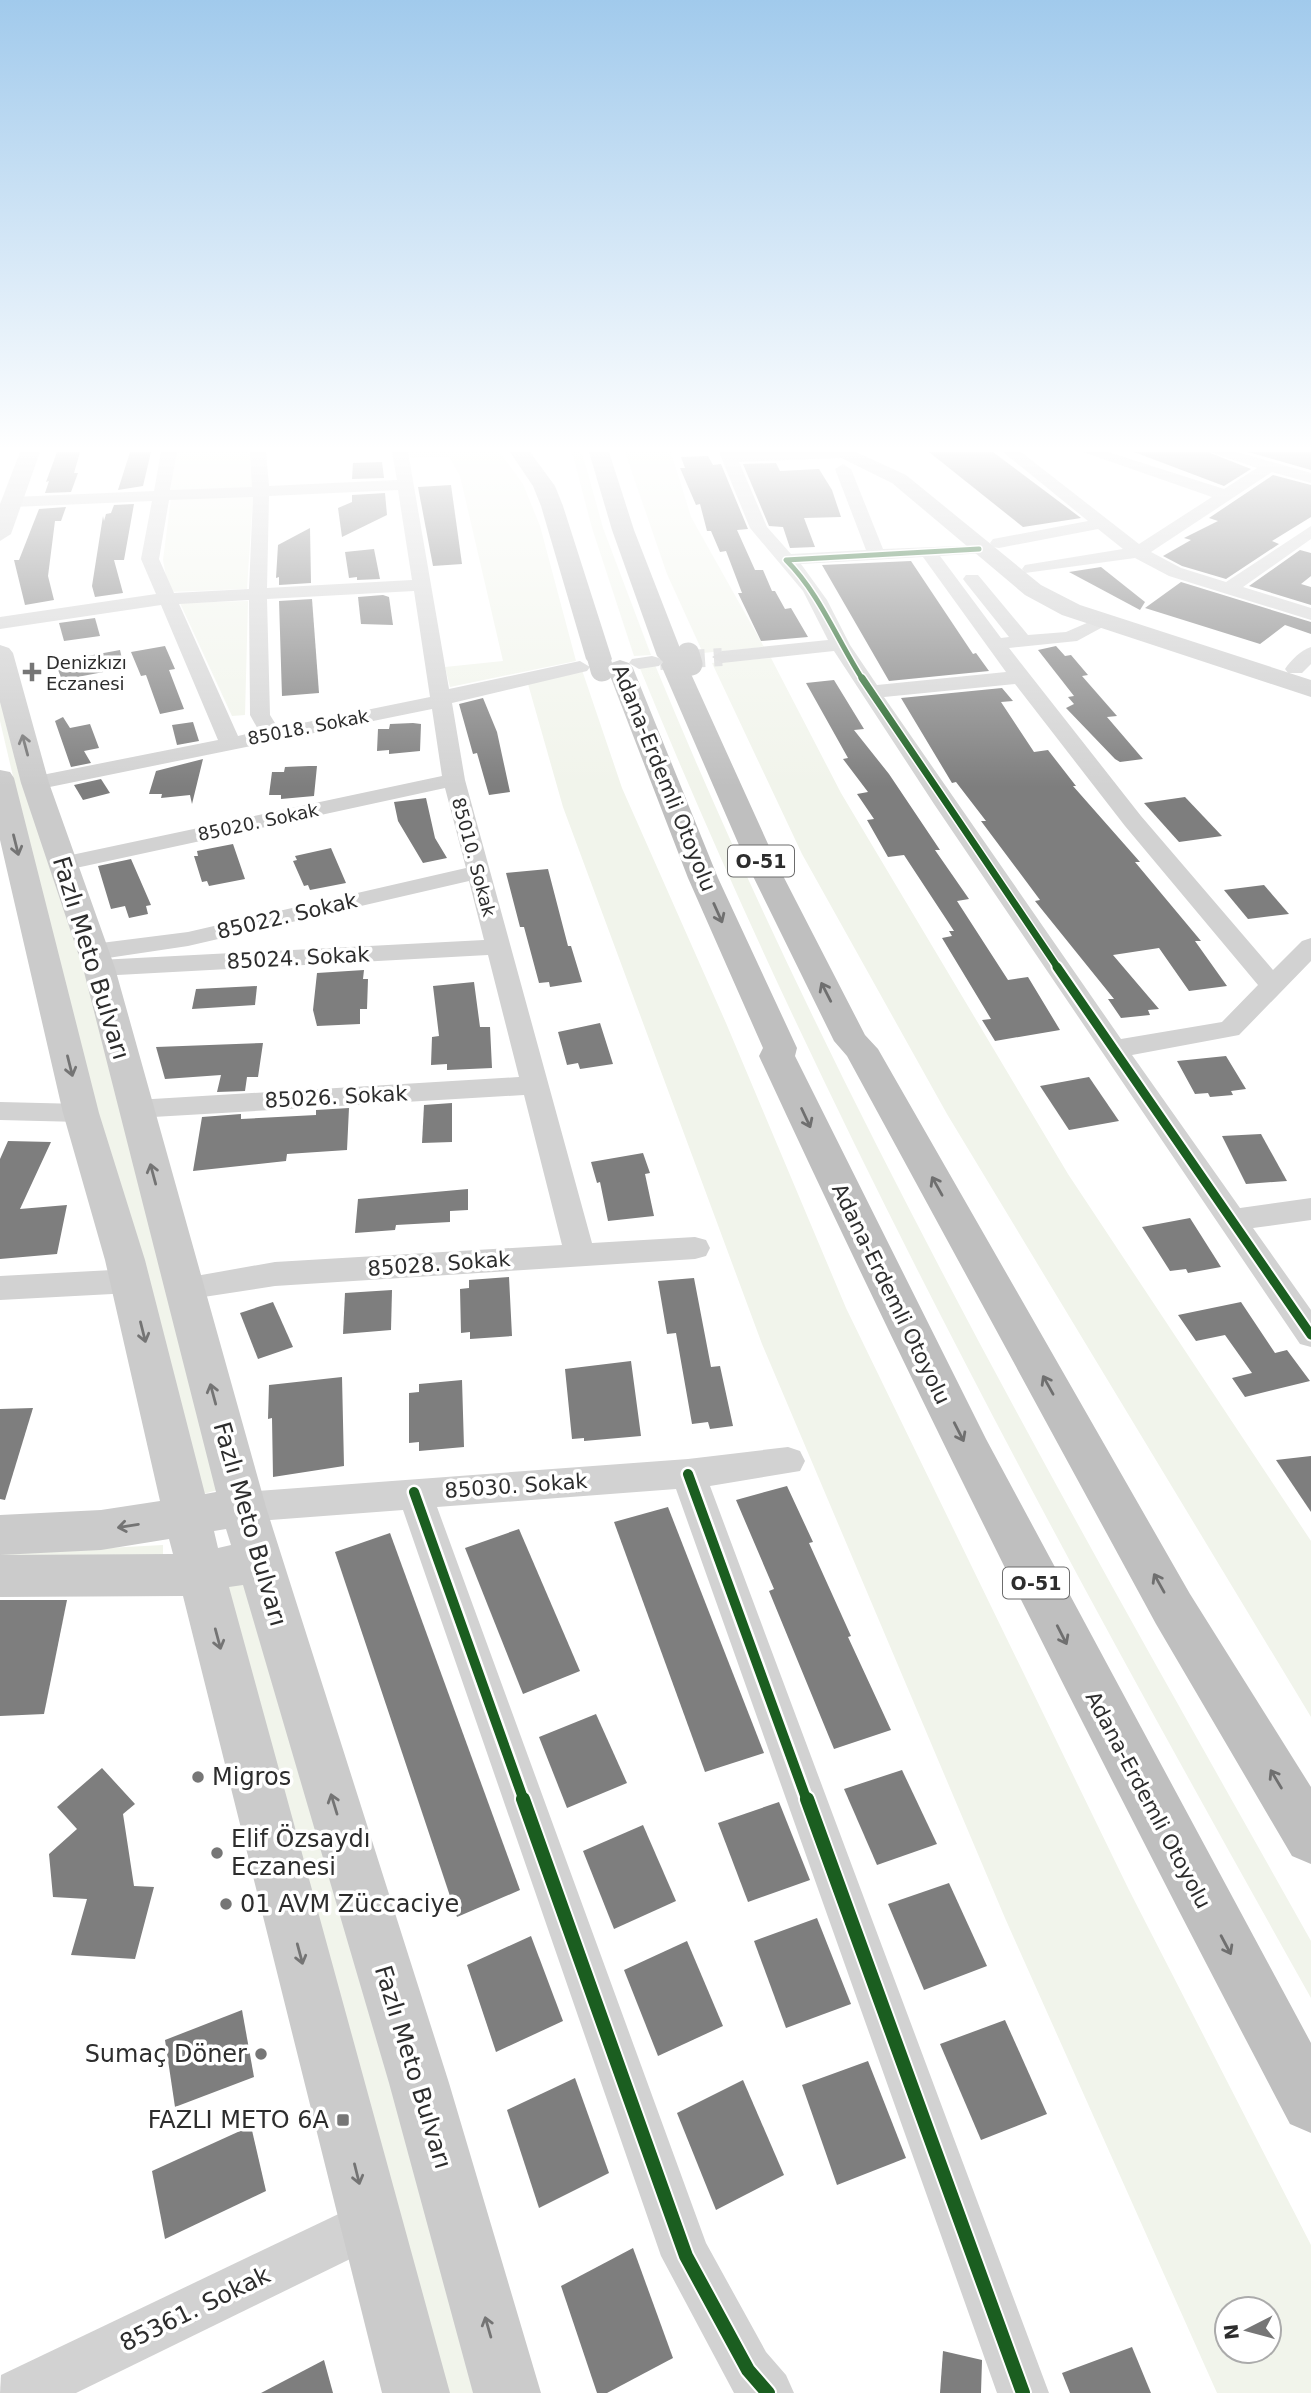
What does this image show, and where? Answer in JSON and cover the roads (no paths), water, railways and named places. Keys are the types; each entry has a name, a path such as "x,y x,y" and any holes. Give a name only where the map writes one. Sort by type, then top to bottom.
{"highway":[{"path":"584,564 639,662"},
{"name":"Adana-Erdemli Otoyolu","path":"598,564 639,662 770,879 851,1041 861,1049 1173,1609 1311,1837"},
{"name":"Adana-Erdemli Otoyolu","path":"627,564 639,662 678,874 755,1048 776,1056 877,1270 1109,1728 1311,2103"},
{"path":"632,564 639,662"}],"main road":[{"path":"1007,564 1033,590 1103,622 1311,689"},
{"path":"1021,564 1060,591 1082,601 1306,665"},
{"name":"Fazlı Meto Bulvarı","path":"0,653 9,784 81,1113 131,1281 201,1573 416,2393"},
{"name":"Fazlı Meto Bulvarı","path":"9,784 62,864 96,960 243,1507 419,2083 507,2393"},
{"path":"0,1535 100,1530 243,1507"},
{"path":"0,1576 143,1576 201,1573 259,1561"}],"street":[{"path":"152,564 230,742"},
{"path":"259,564 260,715 271,734"},
{"name":"85010. Sokak","path":"417,564 454,780 580,1255"},
{"path":"789,564 812,589 828,616 840,645 871,692 1311,1335"},
{"path":"947,564 1020,677 1133,821 1272,986"},
{"path":"951,564 1023,642"},
{"path":"1031,569 1065,564"},
{"path":"1160,564 1175,572 1311,614"},
{"path":"1228,589 1264,564"},
{"path":"0,623 167,599 420,585"},
{"path":"997,644 1070,637 1103,622"},
{"path":"722,657 840,645"},
{"name":"85018. Sokak","path":"9,784 440,701 451,695 639,662"},
{"path":"871,692 1020,677"},
{"name":"85020. Sokak","path":"62,864 454,780"},
{"name":"85022. Sokak","path":"96,960 478,872"},
{"path":"1114,1049 1230,1029 1311,946"},
{"name":"85024. Sokak","path":"96,960 498,947"},
{"name":"85026. Sokak","path":"136,1109 536,1085"},
{"path":"0,1111 81,1113"},
{"path":"1231,1220 1311,1209"},
{"name":"85028. Sokak","path":"184,1288 275,1274 695,1248"},
{"path":"0,1288 131,1281"},
{"name":"85030. Sokak","path":"243,1507 414,1492 688,1474 788,1461"},
{"path":"688,1474 1023,2393"},
{"path":"414,1492 686,2256 748,2370 768,2393"},
{"name":"85361. Sokak","path":"19,2393 370,2224"}],"tunnel":[{"path":"660,661 722,657"}],"place":[{"name":"Denizkızı Eczanesi","path":"32,672"},
{"name":"Migros","path":"198,1777"},
{"name":"Elif Özsaydı Eczanesi","path":"217,1853"},
{"name":"01 AVM Züccaciye","path":"226,1904"},
{"name":"Sumaç Döner","path":"261,2054"},
{"name":"FAZLI METO 6A","path":"343,2120"}]}
